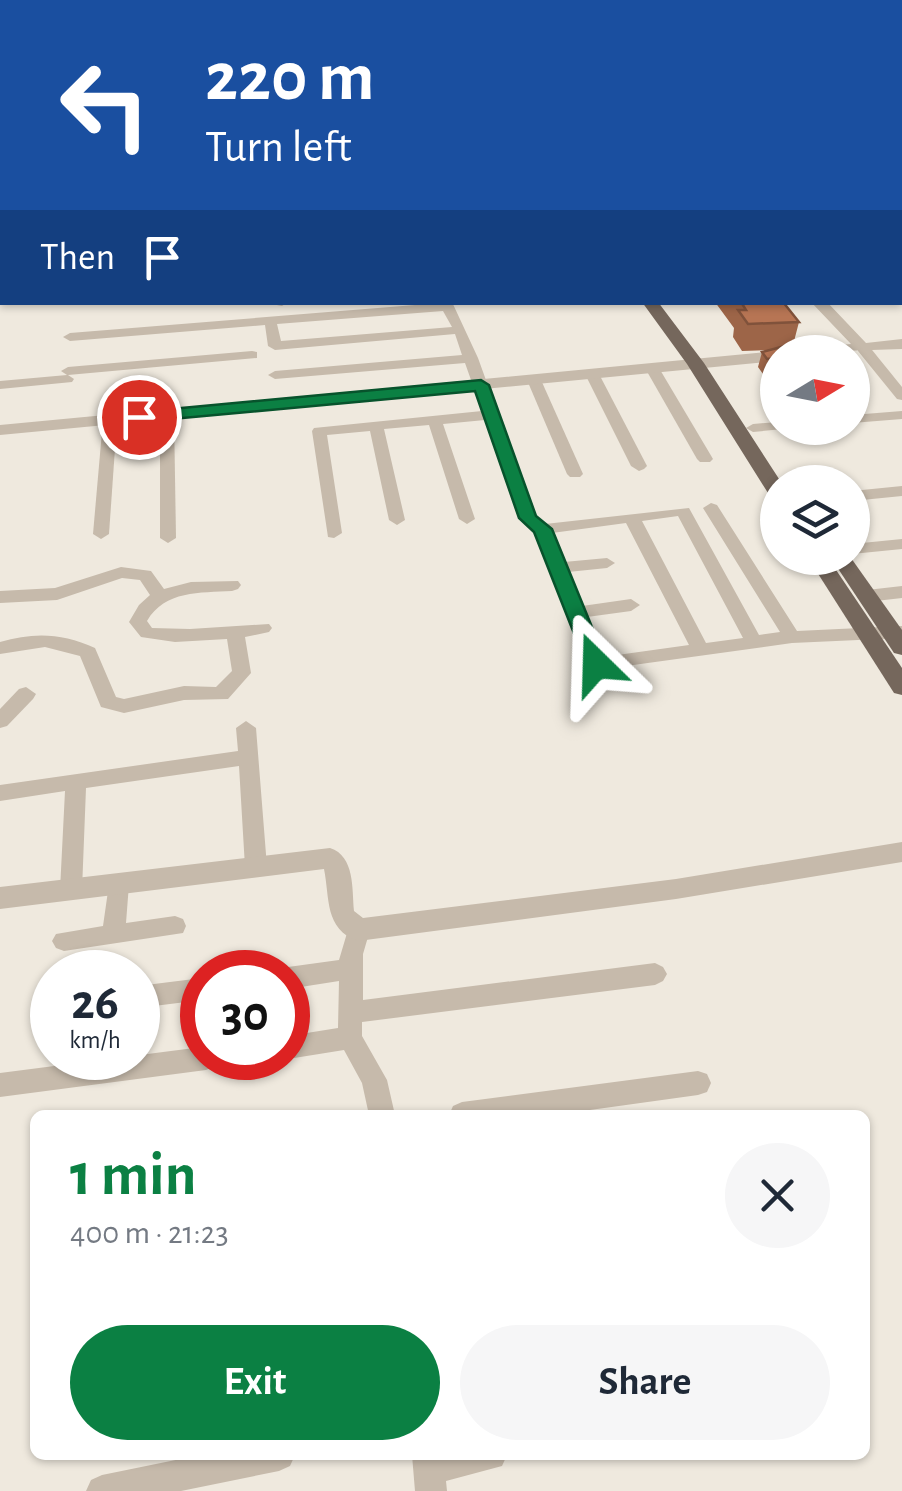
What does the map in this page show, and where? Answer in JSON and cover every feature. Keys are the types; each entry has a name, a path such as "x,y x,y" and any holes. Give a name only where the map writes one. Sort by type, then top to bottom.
{"main road":[{"path":"653,305 754,428 778,465"},
{"path":"668,305 762,465"},
{"path":"829,575 902,687"},
{"path":"853,575 899,637"}],"street":[{"path":"368,0 435,0"},
{"path":"70,342 446,305 471,358 528,518 542,529 596,664 792,637 865,632 899,637"},
{"path":"821,305 850,335"},
{"path":"271,325 274,346 460,330"},
{"path":"870,347 902,344"},
{"path":"0,385 252,355"},
{"path":"870,356 900,390"},
{"path":"275,374 471,358"},
{"path":"0,431 760,358"},
{"path":"652,368 705,459"},
{"path":"592,374 639,466"},
{"path":"534,380 575,474"},
{"path":"167,414 168,538"},
{"path":"334,534 320,431 490,414"},
{"path":"870,418 902,415"},
{"path":"434,419 467,518"},
{"path":"101,534 110,420"},
{"path":"376,425 397,520"},
{"path":"754,428 760,428"},
{"path":"870,494 902,491"},
{"path":"711,508 792,637"},
{"path":"542,529 682,511 754,642"},
{"path":"632,518 700,650"},
{"path":"870,547 902,544"},
{"path":"559,568 607,563"},
{"path":"0,596 57,594 120,572 146,575 159,594"},
{"path":"232,586 159,594 144,608 138,622 146,633 235,634 263,628"},
{"path":"868,596 902,592"},
{"path":"576,613 630,605"},
{"path":"0,648 48,639 72,644 88,652 108,702 124,706 184,693 221,694 242,673 235,634"},
{"path":"0,721 26,694"},
{"path":"246,728 256,867"},
{"path":"0,792 247,757"},
{"path":"71,890 76,782"},
{"path":"0,898 330,858 337,868 342,916 358,930 676,889 902,852"},
{"path":"114,934 118,884"},
{"path":"64,942 175,926"},
{"path":"358,930 350,969 350,1026 374,1080 381,1110"},
{"path":"310,975 350,969"},
{"path":"310,1040 350,1026 655,974"},
{"path":"0,1085 180,1061"},
{"path":"499,1110 698,1083"},
{"path":"102,1491 254,1460"},
{"path":"429,1472 473,1460"}],"building":[{"path":"743,305 785,305 799,322 748,324 738,310 746,310"}],"route":[{"path":"139,417 481,385 528,518 542,529 596,664"}]}
